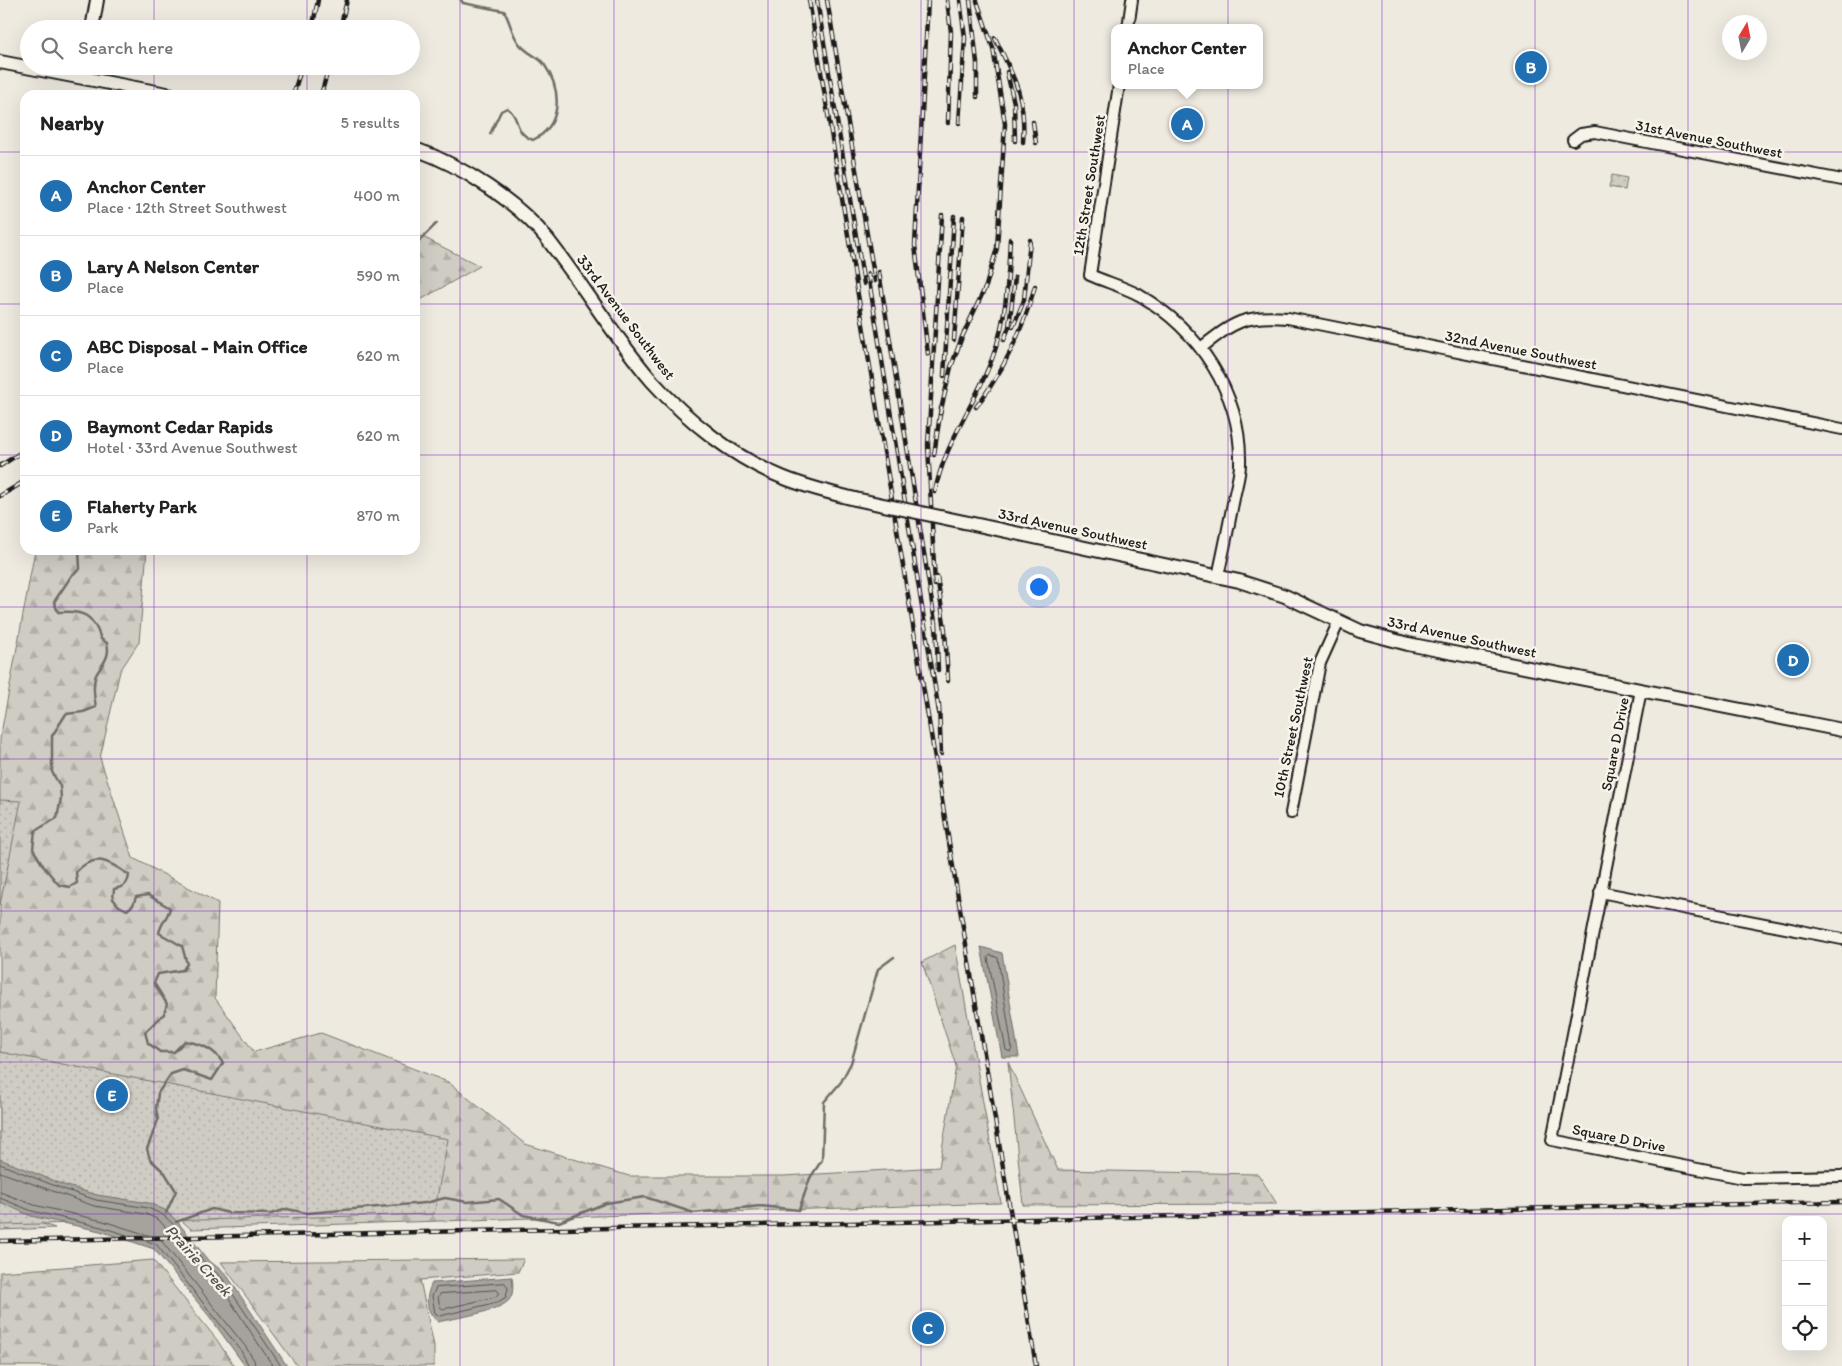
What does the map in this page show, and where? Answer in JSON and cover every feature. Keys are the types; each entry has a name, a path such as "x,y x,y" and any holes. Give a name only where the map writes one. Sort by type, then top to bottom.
{"street":[{"path":"94,20 97,0"},
{"path":"1129,24 1132,0"},
{"path":"0,62 20,64"},
{"path":"96,75 153,90"},
{"name":"12th Street Southwest","path":"1118,89 1090,275 1138,294 1164,311 1202,347 1226,392 1235,424 1240,464 1218,576"},
{"name":"31st Avenue Southwest","path":"1573,140 1581,134 1595,132 1842,180"},
{"name":"33rd Avenue Southwest","path":"420,152 488,187 525,217 548,239 651,380 700,426 744,457 781,477 855,500 1218,576 1272,591 1360,631 1408,644 1842,730"},
{"name":"32nd Avenue Southwest","path":"1202,347 1231,325 1249,318 1267,316 1288,318 1842,429"},
{"name":"10th Street Southwest","path":"1291,813 1320,663 1339,621"},
{"name":"Square D Drive","path":"1641,690 1552,1140 1743,1178 1842,1176"},
{"path":"1600,892 1842,939"}],"green space":[{"path":"1612,175 1627,178 1625,190 1609,187"},
{"path":"420,236 480,266 420,300"},
{"path":"34,555 147,555 139,642 120,671 100,758 133,858 218,903 215,998 254,1052 321,1033 448,1082 525,1144 629,1176 784,1176 939,1167 956,1066 922,962 955,945 1001,1203 191,1229 161,1202 0,1151 0,739"},
{"path":"0,800 21,801 0,905"},
{"path":"0,1052 448,1139 434,1214 0,1225"},
{"path":"1008,1062 1058,1170 1258,1174 1277,1204 1023,1205"},
{"path":"0,1208 4,1211 55,1228 0,1230"},
{"path":"524,1259 518,1272 420,1280 434,1346 434,1366 297,1366 221,1262"},
{"path":"153,1260 217,1340 234,1366 0,1366 0,1272"}],"water":[{"path":"981,947 1002,953 1019,1057 1002,1057"},
{"name":"Prairie Creek","path":"0,1159 64,1185 97,1195 149,1203 165,1210 177,1221 207,1259 226,1274 287,1366 245,1366 209,1316 154,1249 100,1231 31,1216 0,1202"},
{"path":"512,1277 513,1289 511,1298 496,1308 438,1322 429,1309 427,1299 432,1283"}],"waterway":[{"path":"461,0 463,3 504,11 518,42 544,64 554,85 556,96 554,116 550,125 543,133 533,140 527,137 522,133 514,116 507,108 501,111 490,134"},
{"path":"420,240 437,223"},
{"path":"79,555 80,569 72,575 54,602 58,612 81,613 91,619 101,639 107,643 108,652 94,683 96,707 83,712 66,714 52,736 52,772 60,786 61,798 57,818 35,831 33,849 44,867 59,885 70,887 77,883 76,872 83,866 95,860 102,861 115,866 129,875 125,885 114,889 113,899 119,906 127,910 133,905 136,897 148,895 170,908 159,933 182,946 187,964 183,970 158,974 154,983 167,1004 164,1014 145,1032 148,1043 160,1052 174,1052 185,1041 197,1044 212,1051 223,1063 212,1080 183,1070 171,1074 158,1093 156,1108 158,1120 147,1149 150,1159 165,1173 176,1191 166,1213"},
{"name":"Prairie Creek","path":"176,1222 212,1209 229,1213 271,1214 287,1209 307,1213 425,1203 445,1198 467,1202 499,1199 523,1215 559,1222 606,1203 645,1197 694,1213 760,1206 799,1210 810,1178 822,1160 824,1102 841,1082 851,1063 878,969 894,957"}],"railway":[{"path":"314,20 318,0"},
{"path":"342,20 347,0"},
{"path":"809,0 1036,1366"},
{"path":"817,0 864,284"},
{"path":"827,0 875,281"},
{"path":"928,0 915,245 928,354"},
{"path":"947,0 951,32 948,123"},
{"path":"959,123 965,38 960,0"},
{"path":"970,0 977,63 977,97"},
{"path":"940,414 951,367 962,337 986,286 997,248 1005,124 993,48 977,1"},
{"path":"995,38 1017,88 1023,112 1023,142"},
{"path":"1007,72 1014,103 1015,141"},
{"path":"295,90 299,75"},
{"path":"322,90 327,75"},
{"path":"1033,122 1036,143"},
{"path":"935,585 928,445 942,215"},
{"path":"944,376 954,216"},
{"path":"954,340 963,217"},
{"path":"935,492 939,474 953,440 986,373 998,342 1006,298 1010,239"},
{"path":"1013,327 1024,300 1030,240"},
{"path":"879,272 936,628"},
{"path":"868,274 939,712"},
{"path":"1004,340 1009,327 1015,277"},
{"path":"976,407 986,394 1011,350 1025,318 1035,286"},
{"path":"934,455 941,408"},
{"path":"0,466 20,453"},
{"path":"0,496 20,484"},
{"path":"937,577 945,630 948,681"},
{"path":"936,622 938,670"},
{"path":"939,705 941,754"},
{"path":"0,1241 1842,1202"}],"place":[{"name":"Lary A Nelson Center","path":"1531,67"},
{"name":"Anchor Center","path":"1187,124"},
{"name":"Baymont Cedar Rapids","path":"1793,660"},
{"name":"Flaherty Park","path":"112,1095"},
{"name":"ABC Disposal - Main Office","path":"928,1328"}]}
